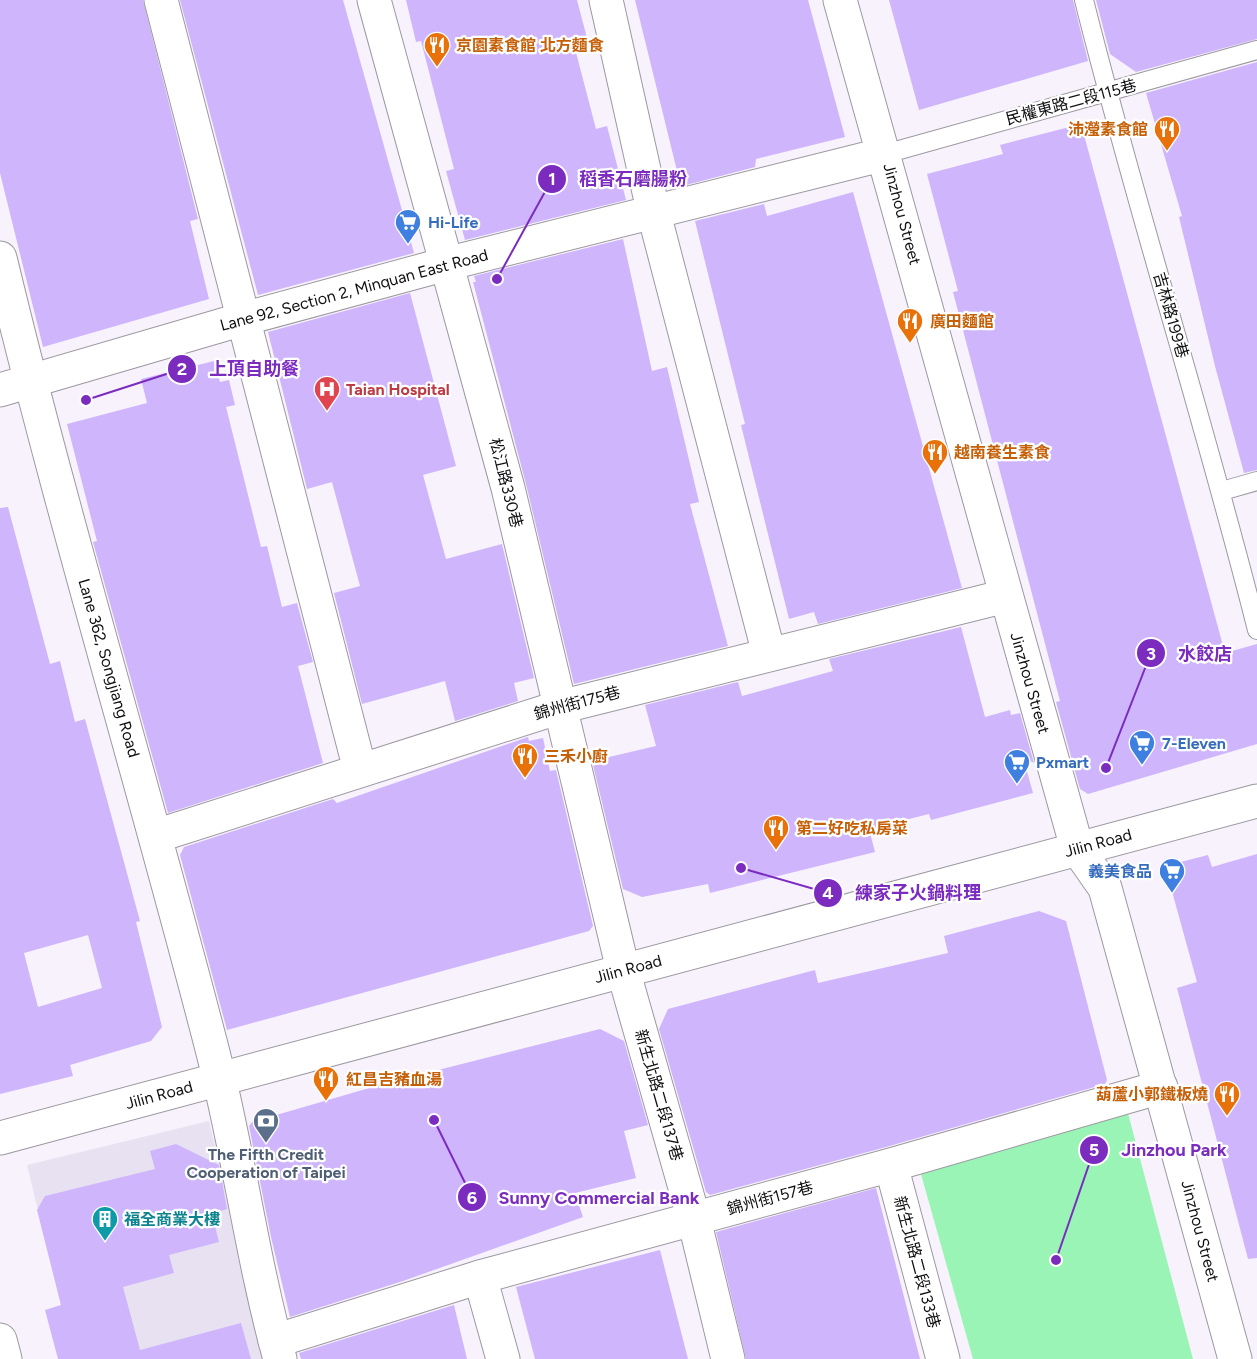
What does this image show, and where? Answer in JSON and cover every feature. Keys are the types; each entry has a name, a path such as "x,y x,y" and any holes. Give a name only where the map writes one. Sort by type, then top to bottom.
{"street":[{"path":"161,0 360,770"},
{"name":"松江路330巷","path":"374,0 508,488 624,970"},
{"path":"606,0 653,210 769,654"},
{"name":"Jinzhou Street","path":"840,0 885,154 1077,848 1105,888 1235,1359"},
{"name":"Lane 92, Section 2, Minquan East Road","path":"15,386 243,319 446,264 653,210 885,154"},
{"name":"Lane 362, Songjiang Road","path":"0,258 15,386 156,836 220,1078 278,1350"},
{"name":"錦州街175巷","path":"156,836 560,707 1006,596"},
{"name":"Jilin Road","path":"0,1138 1257,801"},
{"name":"新生北路二段137巷","path":"624,970 694,1219 728,1359"},
{"name":"錦州街157巷","path":"278,1350 480,1277 891,1165 1161,1087"},
{"name":"新生北路二段133巷","path":"891,1165 943,1359"},
{"path":"480,1277 503,1359"},
{"path":"0,1340 5,1359"}],"lane":[{"name":"吉林路199巷","path":"1084,0 1107,93 1222,491 1257,630"},
{"name":"民權東路二段115巷","path":"885,154 1257,50"},
{"path":"1222,491 1257,482"}],"shaded area":[{"path":"209,1121 267,1359 74,1359 27,1165"}],"green space":[{"path":"1125,1102 1193,1359 973,1359 917,1160"}],"building":[{"path":"0,0 143,0 198,219 190,221 209,299 43,347 0,173"},
{"path":"180,0 343,0 414,253 258,295"},
{"path":"406,0 577,0 587,38 573,41 596,129 607,126 626,200 465,240 446,171 454,169 421,41 416,42"},
{"path":"635,0 808,0 845,137 756,159 755,167 686,185 685,182 680,183"},
{"path":"889,0 1073,0 1088,61 919,110"},
{"path":"1096,0 1257,0 1257,39 1136,72 1110,54"},
{"path":"1257,62 1257,470 1244,473 1179,217 1182,216 1146,93"},
{"path":"1081,124 1225,653 1257,644 1257,744 1088,794 1080,789 1056,702 1060,701 953,292 958,291 927,174 1003,154 1000,145"},
{"path":"853,192 962,588 818,624 814,612 789,619 741,425 745,424 695,221 764,204 767,216"},
{"path":"623,239 652,371 667,367 699,502 690,504 728,646 574,684 526,484 473,282 476,282 474,276"},
{"path":"410,293 456,466 423,475 446,559 502,544 534,678 514,683 518,701 455,721 445,681 362,704 334,593 360,586 332,482 307,489 268,332"},
{"path":"214,361 220,382 229,380 235,405 226,407 261,547 267,546 282,607 297,603 313,662 298,666 323,763 168,813 93,542 97,541 67,424 147,403 141,379"},
{"path":"8,507 50,664 60,661 75,722 85,719 140,921 136,922 162,1027 151,1041 70,1065 73,1076 0,1094 0,508","holes":["88,935 102,988 38,1007 24,953"]},
{"path":"961,627 985,717 1010,710 1011,715 1020,713 1034,763 1023,757 1033,793 931,820 929,814 869,829 875,852 710,893 708,884 642,897 623,889 592,761 656,746 645,705 738,682 742,696 833,671 829,659"},
{"path":"528,737 529,741 543,738 550,771 556,770 593,926 589,931 227,1030 180,855 184,847 333,799 337,803"},
{"path":"1257,854 1257,1258 1248,1259 1177,988 1197,982 1165,866 1208,855 1212,867"},
{"path":"1039,911 1066,921 1107,1080 1105,1084 710,1195 706,1192 659,1029 668,1009 815,970 818,983 948,953 944,936"},
{"path":"600,1029 624,1041 648,1125 624,1131 636,1178 575,1193 583,1217 403,1281 290,1317 249,1126 252,1122 383,1084"},
{"path":"176,1144 219,1165 227,1209 212,1214 219,1242 169,1255 174,1273 123,1287 140,1350 241,1323 251,1359 58,1359 45,1310 61,1305 37,1210 45,1196 155,1169 150,1151"},
{"path":"876,1188 920,1359 746,1359 716,1232"},
{"path":"660,1250 688,1359 535,1359 516,1287"},
{"path":"454,1305 467,1359 301,1359 299,1353"}],"place":[{"name":"京園素食館 北方麵食","path":"437,68"},
{"name":"沛瀅素食館","path":"1167,152"},
{"name":"Hi-Life","path":"408,245"},
{"name":"稻香石磨腸粉","path":"497,279"},
{"name":"廣田麵館","path":"910,344"},
{"name":"上頂自助餐","path":"86,400"},
{"name":"Taian Hospital","path":"327,412"},
{"name":"越南養生素食","path":"935,475"},
{"name":"7-Eleven","path":"1142,766"},
{"name":"水餃店","path":"1106,768"},
{"name":"三禾小廚","path":"525,779"},
{"name":"Pxmart","path":"1017,785"},
{"name":"第二好吃私房菜","path":"776,851"},
{"name":"練家子火鍋料理","path":"741,868"},
{"name":"義美食品","path":"1172,894"},
{"name":"紅昌吉豬血湯","path":"326,1102"},
{"name":"葫蘆小郭鐵板燒","path":"1227,1117"},
{"name":"Sunny Commercial Bank","path":"434,1120"},
{"name":"The Fifth Credit Cooperation of Taipei","path":"266,1144"},
{"name":"福全商業大樓","path":"105,1242"},
{"name":"Jinzhou Park","path":"1056,1260"}]}
